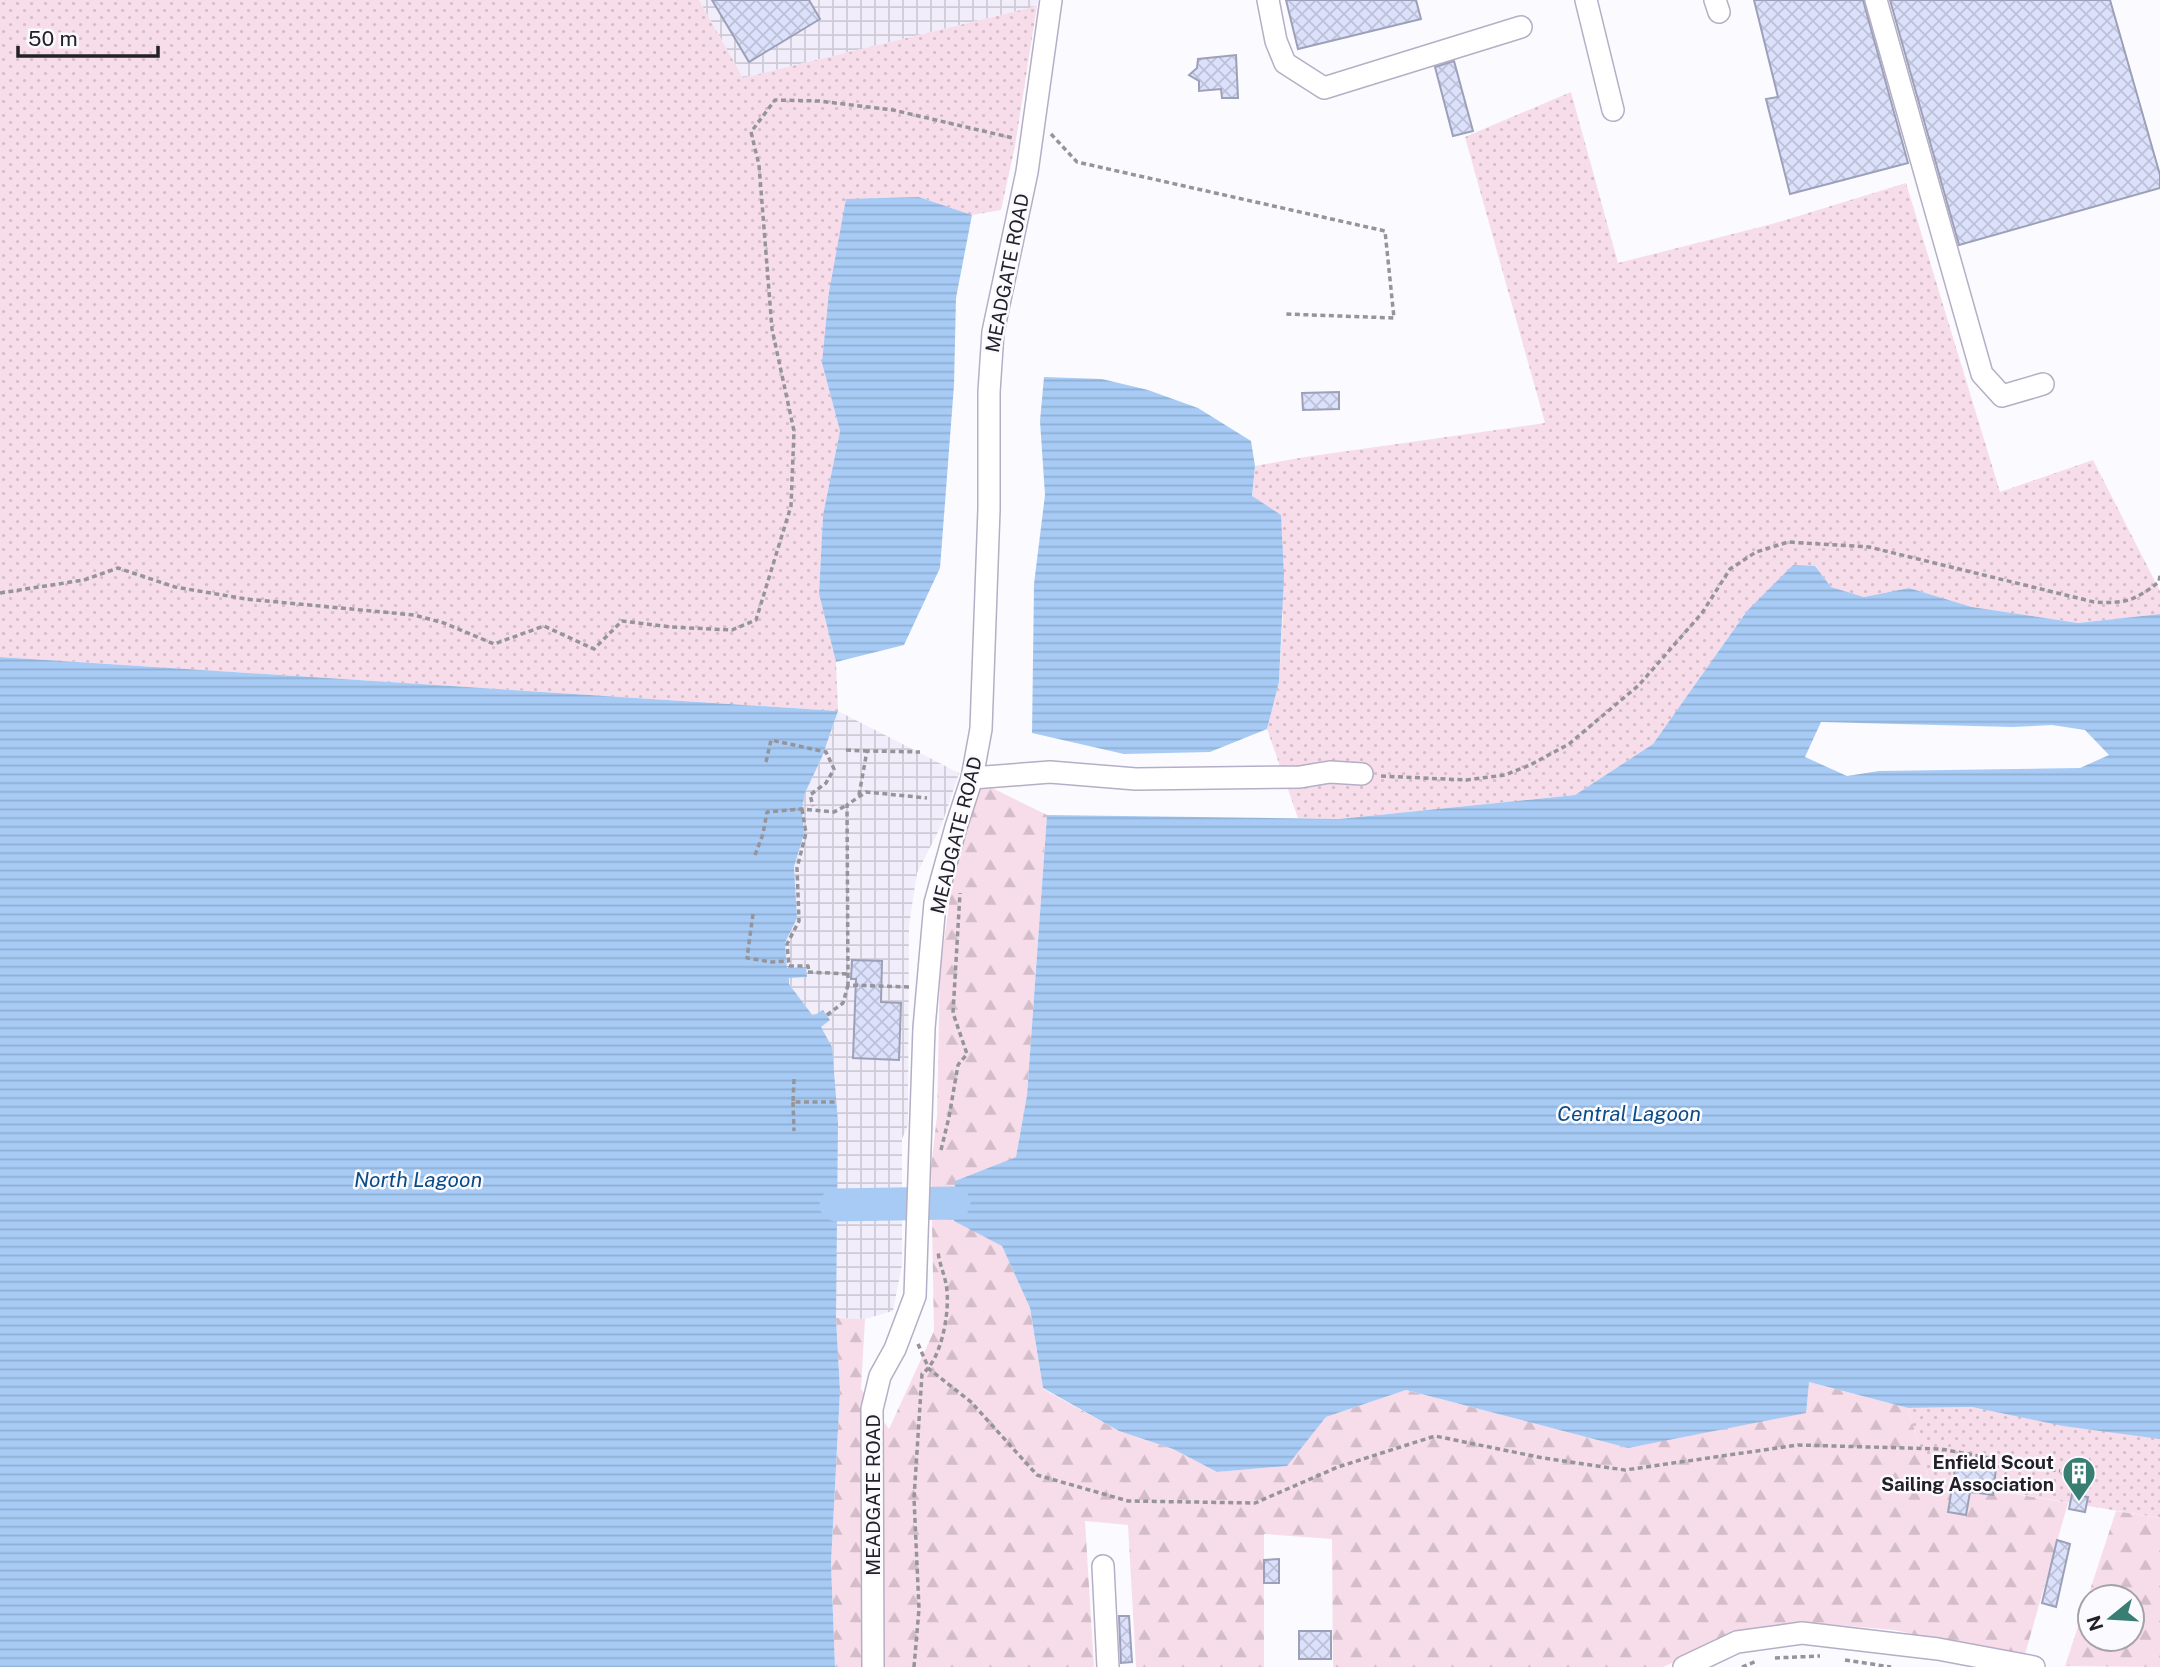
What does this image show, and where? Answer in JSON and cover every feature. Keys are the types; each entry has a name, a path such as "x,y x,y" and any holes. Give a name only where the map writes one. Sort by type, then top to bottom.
{"street":[{"name":"MEADGATE ROAD","path":"873,1667 872,1409 880,1376 895,1349 915,1296 928,1236 918,1168 924,1028 935,903 972,778 981,729 989,509 989,392 993,331 1035,122 1051,0"},
{"path":"1268,0 1276,41 1285,64 1324,88 1521,27"},
{"path":"1586,0 1613,110"},
{"path":"1876,0 1982,374 2003,396 2043,384"},
{"path":"972,778 1050,772 1136,779 1300,776 1330,772 1362,774"},
{"path":"1103,1566 1108,1667"},
{"path":"1684,1667 1737,1642 1802,1633 1938,1649 2034,1667"}],"path":[{"path":"0,593 84,580 118,568 175,587 246,599 414,615 444,623 494,644 544,625 594,649 622,621 732,630 756,620 791,506 794,431 772,329 759,165 751,132 775,100 819,101 893,110 1017,138 1031,144"},
{"path":"1035,122 1056,138 1077,162 1385,231 1394,318 1284,314"},
{"path":"1362,774 1466,780 1506,775 1531,765 1569,744 1639,685 1702,613 1730,569 1756,552 1788,542 1869,547 2094,602 2118,604 2141,595 2160,582 2160,575"},
{"path":"766,762 771,740 826,752 834,769 826,783 810,796 813,806"},
{"path":"845,750 920,752"},
{"path":"859,797 867,751"},
{"path":"755,855 767,812 802,809 834,812 866,792 927,798"},
{"path":"807,803 818,811"},
{"path":"827,1016 843,1003 848,985 847,805"},
{"path":"802,809 806,833 797,859 799,921 788,944 789,966 808,966 808,972 848,974"},
{"path":"940,1155 950,1117 958,1065 968,1054 953,1013 961,880"},
{"path":"753,914 747,958 772,962 788,961"},
{"path":"848,985 929,988"},
{"path":"794,1079 794,1131"},
{"path":"793,1102 837,1102"},
{"path":"914,1667 919,1609 914,1498 922,1374 929,1369 944,1335 947,1286 928,1236"},
{"path":"907,1320 929,1369 971,1402 1037,1475 1128,1501 1255,1503 1338,1467 1435,1436 1543,1458 1625,1470 1798,1445 1941,1449 2060,1471"},
{"path":"1773,1658 1823,1656"},
{"path":"1837,1658 1891,1667"},
{"path":"1742,1667 1761,1659"}],"shaded area":[{"path":"699,0 1038,0 1037,6 743,78"},
{"path":"838,711 959,773 942,824 917,873 909,925 908,1125 902,1139 902,1265 893,1311 865,1319 836,1318 836,1205 813,1016 789,984 789,978 805,967 787,968 785,943 794,925 794,867 804,834 802,809 805,793 822,757"}],"green space":[{"path":"0,0 699,0 743,78 1037,6 1015,146 1001,210 972,215 919,197 822,363 840,431 823,515 819,594 836,662 838,711 0,657"},
{"path":"1571,92 1618,263 1772,224 1906,183 2000,492 2093,460 2160,591 2160,614 2078,623 1972,607 1909,588 1864,597 1831,587 1815,566 1747,611 1653,744 1575,795 1339,819 1298,818 1267,729 1279,682 1283,614 1252,496 1255,466 1545,423 1465,137"},
{"path":"972,778 1047,815 1027,1095 1016,1157 955,1181 1002,1246 1030,1308 1043,1389 1119,1431 1173,1449 1217,1472 1286,1466 1326,1417 1406,1390 1628,1448 1809,1382 1908,1408 1929,1479 2068,1503 2024,1658 1894,1630 1826,1624 1784,1626 1701,1650 1663,1667 1333,1667 1332,1539 1264,1534 1264,1667 1136,1667 1128,1525 1085,1521 1094,1667 835,1667 831,1563 840,1391 836,1318 865,1319 861,1389 889,1429 934,1331 931,1168 937,1116 940,970 958,839"},
{"path":"1972,1407 2160,1437 2160,1518 1929,1479 1908,1408"},
{"path":"2116,1511 2160,1518 2160,1667 2065,1666 2076,1633 2076,1653 2146,1653 2146,1583 2092,1583"}],"water":[{"path":"919,197 972,215 956,298 954,385 940,568 904,645 836,662 819,594 823,515 840,431 822,363 829,292 846,199"},
{"path":"1044,377 1102,379 1148,390 1198,408 1251,441 1255,466 1252,496 1281,515 1284,576 1279,682 1267,729 1210,752 1124,754 1032,733 1034,584 1045,495 1040,421"},
{"name":"Central Lagoon","path":"1793,565 1815,566 1831,587 1864,597 1909,588 1972,607 2078,623 2160,614 2160,1439 2063,1426 1972,1407 1908,1408 1809,1382 1806,1413 1628,1448 1406,1390 1326,1417 1287,1466 1217,1472 1173,1449 1119,1431 1043,1388 1030,1308 1002,1246 954,1221 955,1181 1016,1157 1027,1095 1047,815 1339,819 1575,795 1653,744 1747,611","holes":["1821,722 2013,727 2052,725 2085,730 2109,755 2080,768 1879,771 1847,776 1805,757"]},
{"name":"North Lagoon","path":"0,657 838,711 822,757 805,793 802,809 804,834 794,867 797,918 785,943 787,968 806,967 807,977 789,978 789,984 813,1016 823,1010 830,1020 821,1027 832,1047 838,1122 836,1318 840,1391 831,1563 835,1667 0,1667"}],"building":[{"path":"712,0 809,0 820,19 749,62"},
{"path":"1286,0 1416,0 1421,19 1298,49"},
{"path":"1754,0 1863,0 1908,163 1790,194 1766,99 1778,97"},
{"path":"1890,0 2110,0 2160,175 2160,188 1959,245"},
{"path":"1236,55 1238,98 1222,98 1221,89 1199,91 1199,81 1189,75 1197,68 1198,59"},
{"path":"1454,61 1473,131 1453,136 1435,67"},
{"path":"1339,392 1339,409 1303,410 1302,393"},
{"path":"852,960 882,961 881,1002 901,1003 899,1060 853,1058 856,979 851,979"},
{"path":"1956,1463 1996,1468 1993,1495 1970,1492 1966,1515 1948,1512"},
{"name":"Enfield Scout Sailing Association","path":"2072,1494 2088,1497 2085,1512 2069,1509"},
{"path":"2057,1540 2070,1544 2056,1607 2042,1603"},
{"path":"1279,1559 1279,1583 1264,1583 1264,1560"},
{"path":"1119,1616 1129,1616 1132,1662 1121,1663"},
{"path":"1299,1631 1331,1631 1331,1659 1299,1659"}],"waterway":[{"path":"836,1205 954,1203"}],"place":[{"name":"Enfield Scout Sailing Association","path":"2079,1503"}]}
